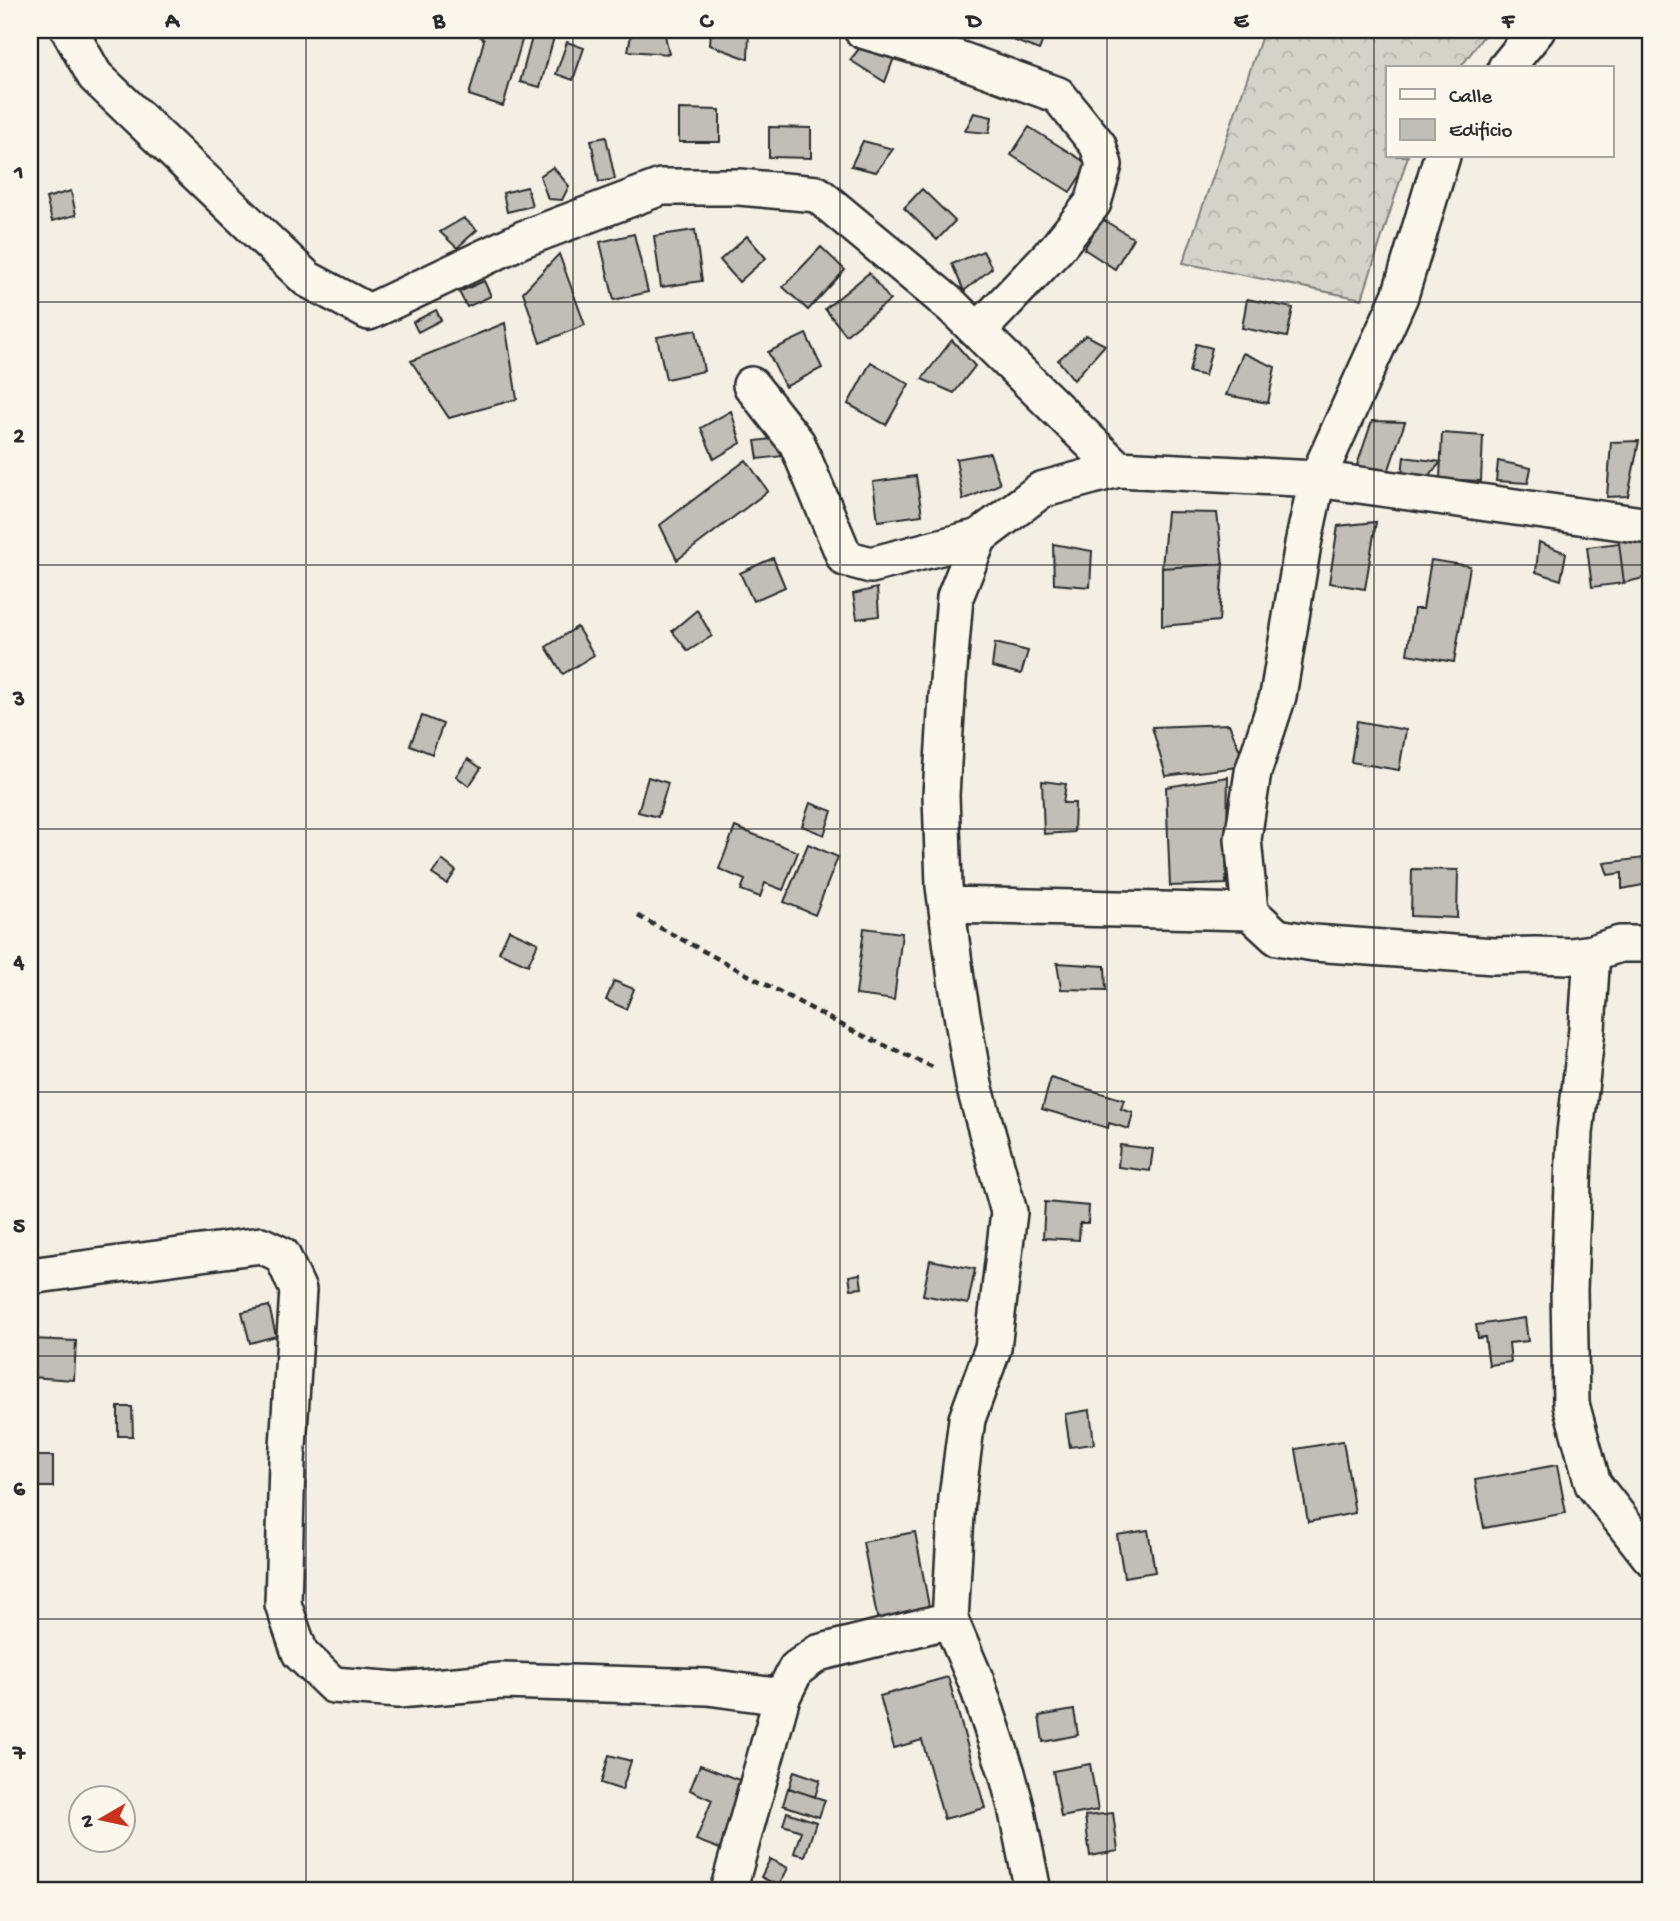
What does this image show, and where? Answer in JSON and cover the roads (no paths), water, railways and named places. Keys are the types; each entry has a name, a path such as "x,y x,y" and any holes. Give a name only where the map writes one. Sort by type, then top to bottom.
{"street":[{"path":"69,30 95,76 307,279 369,312 523,239 661,187 739,187 817,194 952,306 1118,469"},
{"path":"862,30 950,56 1058,95 1098,145 1104,165 1093,203 1057,248 978,331"},
{"path":"1508,66 1537,30"},
{"path":"1250,912 1243,839 1253,772 1278,696 1303,544 1317,479 1400,296 1441,158"},
{"path":"751,385 797,443 845,558 871,565 979,537 1041,490 1118,469 1317,479 1650,526"},
{"path":"979,537 955,597 942,795 944,886 974,1085 1009,1212 993,1348 967,1419 957,1497 950,1620 976,1681 1007,1773 1032,1891"},
{"path":"947,905 1250,912 1277,937 1314,943 1494,956 1570,956 1592,953 1620,944 1650,944"},
{"path":"1592,953 1586,1042 1575,1133 1569,1290 1571,1404 1593,1484 1650,1557"},
{"path":"30,1276 261,1245 282,1255 298,1290 283,1604 300,1653 333,1685 398,1690 502,1681 708,1687 782,1697"},
{"path":"728,1891 782,1697 796,1669 818,1653 950,1620"}]}
